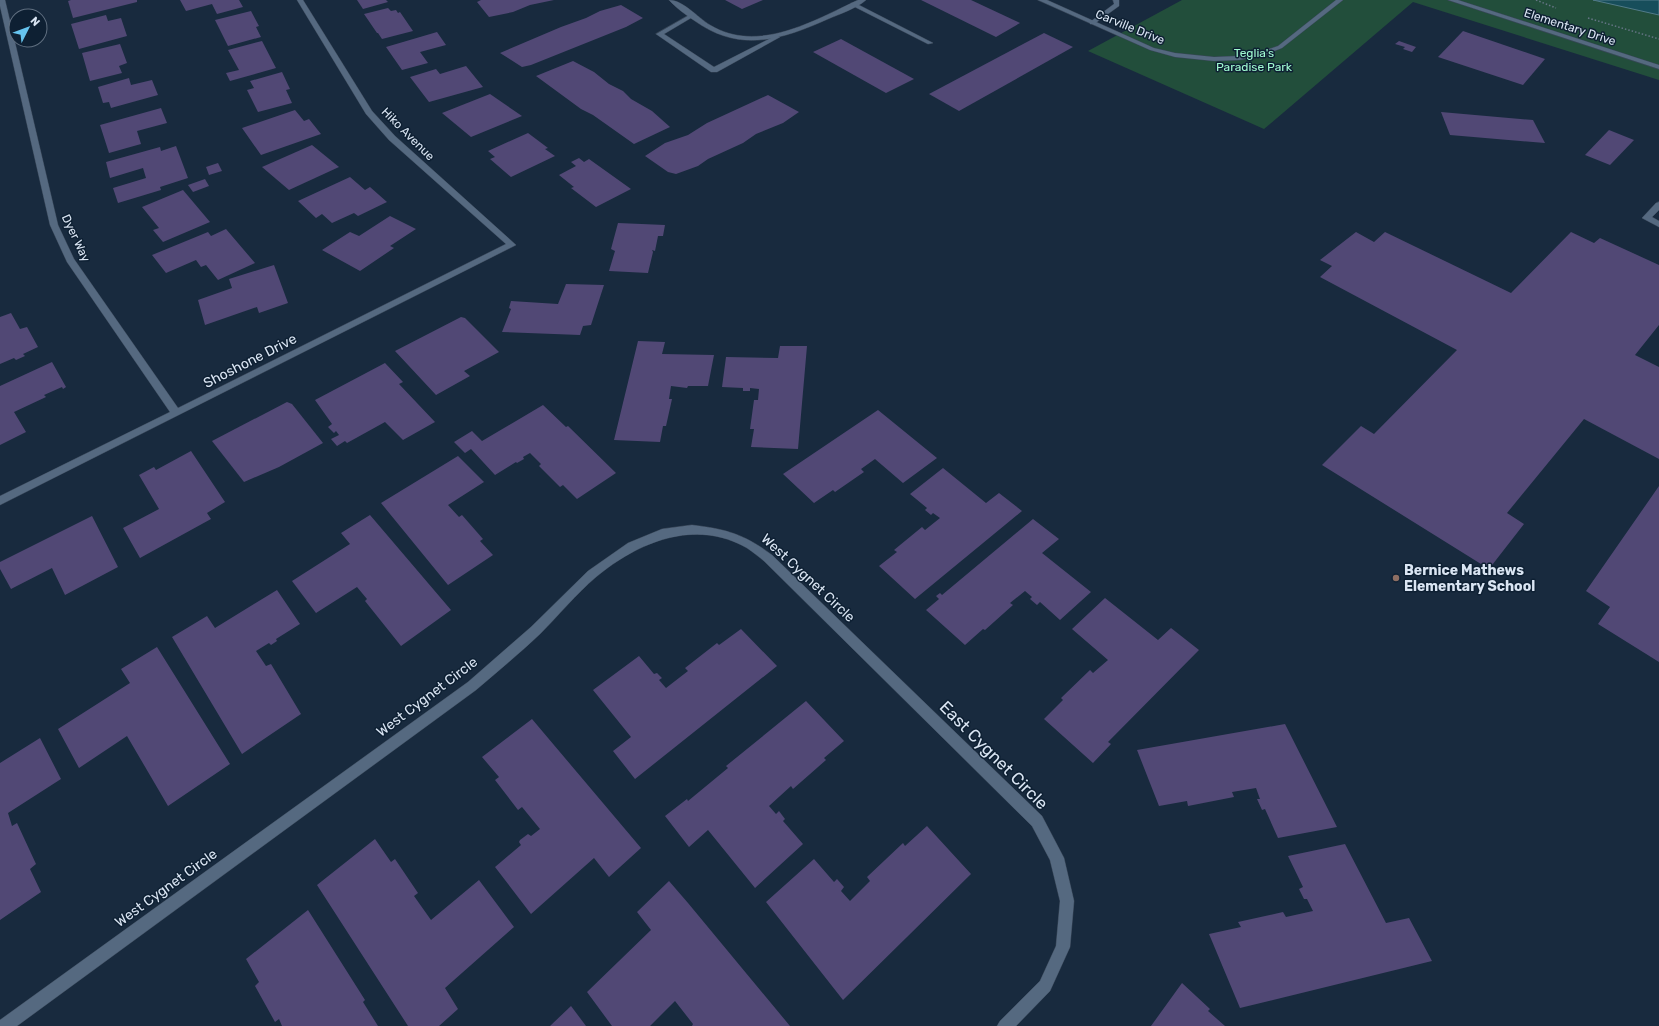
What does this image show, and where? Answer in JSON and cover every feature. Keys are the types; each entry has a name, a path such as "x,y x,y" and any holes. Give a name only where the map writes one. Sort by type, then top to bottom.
{"street":[{"name":"Dyer Way","path":"2,0 54,225 70,260 176,414"},
{"name":"Hiko Avenue","path":"300,0 373,117 392,138 512,246"},
{"path":"672,0 720,33 748,39 765,39 777,36"},
{"path":"693,15 659,34 714,70 777,36 862,0"},
{"name":"Carville Drive","path":"1041,0 1092,24 1152,49 1175,55 1203,59 1239,58 1262,54 1280,46 1340,0"},
{"path":"1092,24 1117,5 1116,0"},
{"name":"Elementary Drive","path":"1451,0 1659,67"},
{"path":"853,4 930,43"},
{"path":"1659,205 1646,218 1659,224"},
{"name":"Shoshone Drive","path":"0,501 512,246"},
{"name":"West Cygnet Circle","path":"4,1026 472,686 535,631 592,574 632,546 662,534 692,530 721,533 751,545 768,558 865,653"},
{"name":"East Cygnet Circle","path":"865,653 1037,821 1057,858 1067,901 1063,947 1045,986 1005,1026"}],"path":[{"path":"1536,0 1558,8"},
{"path":"1586,18 1659,39"}],"green space":[{"name":"Teglia's Paradise Park","path":"1182,0 1659,0 1659,80 1413,2 1264,129 1088,51"}],"shaded area":[{"path":"1593,0 1659,0 1659,15"}],"building":[{"path":"137,0 137,2 73,18 68,1"},
{"path":"180,0 239,0 243,7 217,14 212,4 186,11"},
{"path":"357,0 386,0 388,2 363,9"},
{"path":"481,0 554,0 530,5 513,12 489,17 477,2"},
{"path":"725,0 763,0 742,9"},
{"path":"921,0 971,0 1020,23 996,37"},
{"path":"621,5 643,18 626,27 531,65 522,67 500,53 600,11"},
{"path":"388,8 391,11 396,10 398,13 400,12 413,31 382,39 364,14"},
{"path":"251,11 259,26 256,27 261,37 228,46 215,20"},
{"path":"106,15 108,21 121,18 127,36 79,49 71,24"},
{"path":"1463,31 1545,59 1523,85 1438,57"},
{"path":"437,32 446,45 420,52 428,63 402,70 386,47"},
{"path":"1044,33 1073,47 959,111 929,94"},
{"path":"841,39 914,79 886,93 813,52"},
{"path":"262,41 276,68 230,81 226,73 239,70 228,50"},
{"path":"1399,41 1416,47 1412,52 1403,49 1405,47 1395,44"},
{"path":"120,44 127,63 119,66 122,73 90,81 82,53"},
{"path":"573,61 594,72 609,84 623,91 631,99 652,111 670,127 634,144 593,115 581,109 536,76"},
{"path":"466,66 483,87 429,102 410,77 436,69 440,74"},
{"path":"282,72 290,89 286,90 292,103 258,112 247,90 254,88 250,81"},
{"path":"129,78 131,85 152,80 158,95 111,108 109,102 103,103 98,87"},
{"path":"490,94 522,116 471,137 442,113"},
{"path":"768,95 799,112 783,123 756,134 743,143 708,159 698,166 676,174 668,172 645,156 665,143 688,135 707,123"},
{"path":"161,108 167,123 137,131 141,144 109,153 100,125"},
{"path":"295,110 304,121 309,119 321,134 261,155 242,128"},
{"path":"1441,112 1533,120 1545,143 1450,135"},
{"path":"1609,130 1634,140 1610,165 1585,155"},
{"path":"528,133 548,148 545,149 555,156 511,177 490,159 495,157 488,151"},
{"path":"312,145 339,167 289,190 262,167"},
{"path":"176,146 188,178 160,187 161,190 118,203 113,188 146,178 143,168 110,178 106,162 160,147 161,151"},
{"path":"579,158 584,162 589,159 631,189 596,207 571,188 574,187 559,175 576,166 571,162"},
{"path":"218,163 222,171 209,175 206,167"},
{"path":"350,177 365,190 370,187 387,202 358,216 354,213 332,223 322,214 316,218 298,201"},
{"path":"205,179 209,186 193,192 188,185"},
{"path":"183,190 210,222 163,242 153,230 159,228 142,207"},
{"path":"390,216 416,229 390,246 394,248 360,271 322,250 350,232 359,236"},
{"path":"618,223 665,225 663,236 658,236 655,251 652,250 653,252 648,273 609,271 615,251 611,249"},
{"path":"226,229 255,263 218,280 206,265 201,267 196,260 166,273 152,255 208,232 211,236"},
{"path":"1356,232 1374,242 1385,232 1511,293 1571,232 1594,243 1600,238 1659,265 1659,325 1635,355 1659,367 1659,459 1584,419 1507,513 1524,524 1489,569 1322,465 1361,426 1374,434 1457,350 1320,277 1332,266 1320,260"},
{"path":"274,265 288,303 259,313 257,307 205,325 198,300 232,288 229,279"},
{"path":"566,284 604,285 591,325 583,326 580,335 502,332 511,309 509,308 511,301 558,304"},
{"path":"11,313 20,329 27,327 38,347 23,354 25,356 16,360 14,358 0,364 0,317"},
{"path":"461,317 465,318 499,352 464,371 470,376 436,395 395,351"},
{"path":"638,341 665,342 662,354 714,355 708,386 688,386 687,388 671,386 669,399 672,399 666,426 663,426 660,442 614,440"},
{"path":"780,346 807,346 798,449 751,447 754,429 750,429 754,400 758,400 759,389 750,388 750,391 743,391 743,388 722,387 726,357 778,358"},
{"path":"52,362 66,387 63,389 62,387 44,395 46,397 14,412 26,432 0,445 0,386"},
{"path":"385,363 403,382 399,384 435,422 403,440 385,422 347,443 345,441 337,446 331,439 339,435 336,431 334,433 328,427 332,424 315,400"},
{"path":"287,402 292,404 323,443 279,467 244,482 212,441"},
{"path":"543,405 566,427 568,426 616,473 577,499 563,485 560,487 539,466 541,464 530,453 523,457 524,459 517,463 516,462 495,475 471,449 465,453 454,442 472,431 482,441"},
{"path":"878,410 937,458 903,483 875,459 861,469 864,472 835,492 833,490 814,503 783,474"},
{"path":"191,451 225,502 207,513 211,519 140,558 123,528 159,509 139,475 154,467 156,470"},
{"path":"458,456 484,482 448,505 459,517 462,515 483,539 480,541 493,555 448,585 381,503"},
{"path":"943,468 986,503 999,493 1022,511 915,599 879,566 897,552 894,550 922,527 925,530 940,518 933,513 931,515 925,510 927,508 910,494"},
{"path":"1659,486 1659,662 1598,624 1610,607 1586,591"},
{"path":"370,515 451,610 401,646 365,601 367,599 357,587 316,613 292,581 350,544 341,533"},
{"path":"92,516 118,567 65,595 52,568 11,589 0,569 0,562"},
{"path":"1033,519 1059,539 1042,553 1091,592 1060,620 1040,602 1037,605 1030,599 1032,597 1025,591 1010,603 1013,605 985,630 983,629 965,645 926,610 939,599 936,596 940,593 942,595"},
{"path":"277,590 300,624 276,639 277,641 271,645 269,643 256,651 266,666 271,664 301,714 242,754 172,637 207,616 215,628"},
{"path":"1105,598 1158,640 1171,628 1199,650 1108,742 1111,744 1093,763 1044,719 1063,700 1061,698 1090,670 1093,673 1108,660 1072,629"},
{"path":"741,629 777,666 635,779 613,751 631,737 593,690 639,656 654,674 657,673 662,678 659,680 666,688 688,671 685,668 717,643 719,645"},
{"path":"157,647 230,764 168,806 127,736 79,768 58,729 130,683 121,669"},
{"path":"806,701 844,741 824,758 826,760 793,789 791,786 769,806 776,814 779,811 785,819 783,821 803,844 755,888 708,830 689,847 665,816 687,799 688,801 728,768 726,766"},
{"path":"532,719 641,848 609,877 594,858 531,914 495,867 521,845 519,842 520,840 528,834 531,836 540,829 522,807 518,810 495,780 499,777 482,757"},
{"path":"1285,724 1337,827 1278,838 1265,809 1262,810 1257,799 1260,799 1256,788 1232,792 1234,797 1188,806 1187,801 1159,806 1137,750"},
{"path":"40,738 61,779 8,813 12,826 17,823 36,864 30,869 41,892 0,920 0,763"},
{"path":"927,826 971,874 843,1000 766,902 814,859 834,882 837,879 844,887 841,891 850,901 870,881 867,877 903,843 905,846"},
{"path":"375,839 391,862 395,859 418,893 414,896 431,920 479,880 514,927 445,988 458,1009 439,1026 408,1026 317,885"},
{"path":"1345,844 1386,923 1409,918 1432,961 1240,1008 1209,934 1241,927 1238,922 1283,912 1286,917 1313,911 1307,899 1304,899 1299,889 1303,887 1288,856"},
{"path":"669,881 790,1026 692,1026 693,1024 675,1001 650,1026 612,1026 587,992 651,930 637,912"},
{"path":"308,910 365,1000 363,1002 378,1026 282,1026 279,1019 275,1022 255,986 259,982 246,959"},
{"path":"1182,983 1210,1009 1208,1011 1225,1026 1151,1026"},
{"path":"571,1006 586,1026 550,1026"}],"place":[{"name":"Bernice Mathews Elementary School","path":"1396,578"}]}
